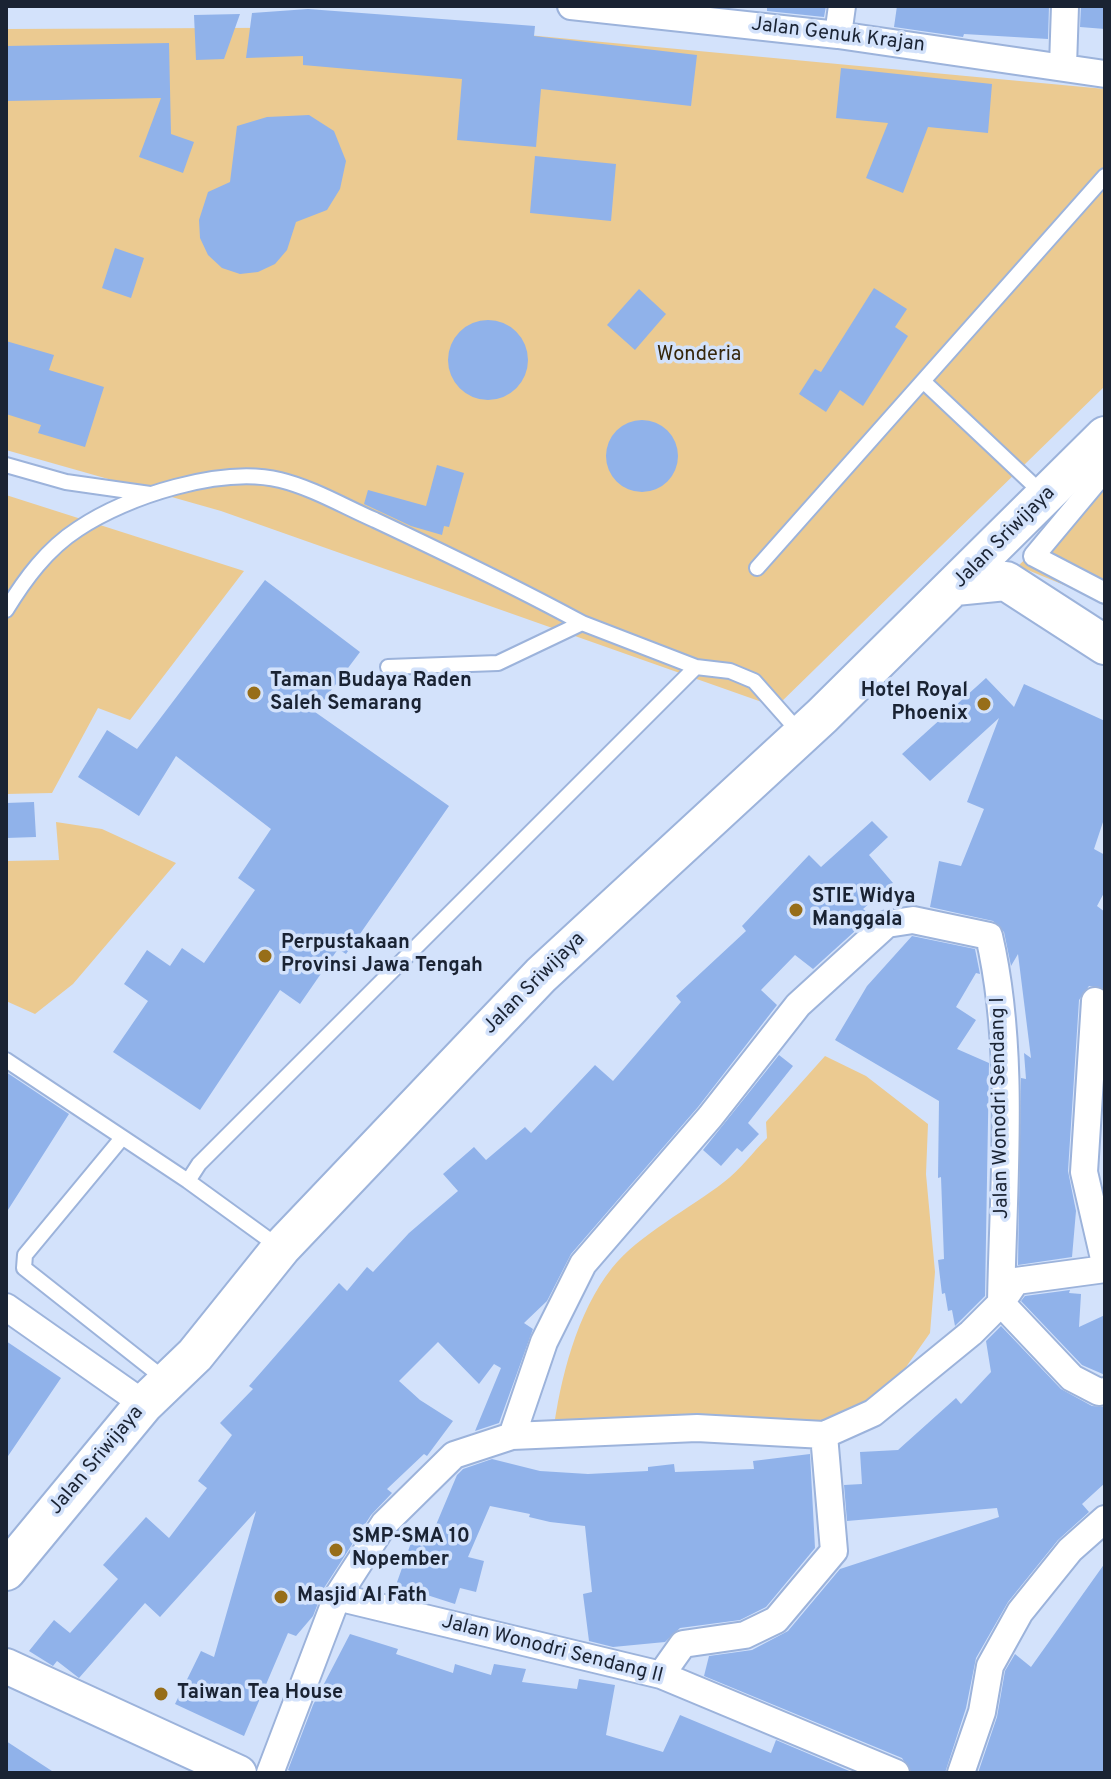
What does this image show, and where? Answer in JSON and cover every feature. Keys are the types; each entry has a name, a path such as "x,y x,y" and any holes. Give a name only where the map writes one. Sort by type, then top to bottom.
{"main road":[{"name":"Jalan Sriwijaya","path":"6,1571 155,1393 195,1355 281,1248 541,975 801,735 955,586 1000,564 1046,497 1105,436"},
{"path":"1000,564 1105,645"}],"street":[{"name":"Jalan Genuk Krajan","path":"571,6 657,10 1105,74"},
{"path":"838,35 842,6"},
{"path":"1063,66 1065,6"},
{"path":"1105,471 1034,556 1105,593"},
{"name":"Jalan Wonodri Sendang I","path":"512,1436 544,1342 583,1264 710,1117 798,1005 887,924 913,920 989,936 1000,981 1004,1089 1001,1303"},
{"path":"270,1773 337,1597 384,1524 454,1455 512,1436 697,1428 824,1435 873,1413 971,1333 1001,1303 1016,1281 1105,1266 1084,1172 1095,1001"},
{"path":"1001,1303 1072,1378 1099,1392 1105,1391"},
{"path":"6,1307 155,1393"},
{"path":"661,1675 683,1644 745,1635 776,1620 834,1551 824,1435"},
{"path":"961,1773 982,1712 990,1666 1020,1612 1070,1550 1105,1519"},
{"name":"Jalan Wonodri Sendang II","path":"337,1597 661,1675 896,1773"},
{"path":"6,1666 239,1773"}],"lane":[{"path":"757,568 1105,176"},
{"path":"923,381 1046,497"},
{"path":"6,465 66,482 150,494"},
{"path":"6,610 29,572 78,529 150,494 220,476 279,480 501,579 582,623 696,667 730,671 754,681 801,735"},
{"path":"388,667 498,663 582,623"},
{"path":"188,1181 211,1151 696,667"},
{"path":"6,1060 188,1181 281,1248"},
{"path":"122,1138 25,1255 24,1268 155,1393"}],"green space":[{"name":"Wonderia","path":"442,27 1105,89 1105,386 776,707 221,511 6,450 6,29"},
{"path":"1105,483 1105,602 1018,566"},
{"path":"6,495 244,571 130,720 98,708 52,793 6,794"},
{"path":"56,822 102,829 176,863 73,984 35,1014 6,1001 6,861 59,860"},
{"path":"825,1056 866,1076 928,1124 926,1174 935,1272 930,1333 899,1377 848,1418 773,1440 553,1434 572,1347 589,1305 612,1268 650,1233 736,1172 767,1138 766,1122"}],"building":[{"path":"767,6 826,6 824,17 767,11"},
{"path":"897,6 1049,6 1048,39 964,34 963,37 894,27"},
{"path":"1081,6 1105,6 1105,29 1080,27"},
{"path":"308,9 535,26 534,36 697,55 691,106 541,89 536,147 457,140 462,79 303,65 303,56 246,58 252,13"},
{"path":"240,14 224,59 196,60 194,15"},
{"path":"169,43 171,134 194,142 183,173 139,157 161,98 6,101 6,46"},
{"path":"841,68 992,84 988,133 928,127 903,193 866,178 888,123 836,118"},
{"path":"309,115 334,131 346,161 340,189 327,210 296,222 287,250 275,264 258,272 240,274 222,268 208,255 200,238 199,220 208,192 230,182 237,126 267,117"},
{"path":"535,156 616,164 611,221 530,213"},
{"path":"115,248 144,258 131,298 102,288"},
{"path":"874,288 907,309 895,327 908,336 863,406 840,390 826,412 799,394 815,369 821,372"},
{"path":"639,289 666,314 635,350 607,325"},
{"path":"480,320 496,320 517,331 528,352 528,368 517,389 496,400 480,400 466,394 454,382 448,368 448,352 454,338 466,326"},
{"path":"6,341 54,355 49,370 104,387 85,447 38,433 41,425 6,414"},
{"path":"649,420 668,430 676,442 676,470 668,482 656,490 635,492 616,482 608,470 606,449 616,430 628,422"},
{"path":"437,465 464,473 449,527 444,526 442,535 411,526 364,504 368,490 426,506"},
{"path":"265,580 360,652 315,712 449,806 346,954 338,949 300,1004 280,990 200,1110 113,1052 148,1001 124,984 147,950 170,966 182,948 204,963 255,890 238,878 271,829 176,756 139,816 78,777 107,730 137,749"},
{"path":"986,678 1014,707 1024,684 1105,721 1105,816 1094,849 1105,855 1105,891 1097,906 1105,912 1105,989 1089,986 1079,1000 1068,1171 1076,1211 1072,1257 1018,1265 1021,1078 1026,1079 1024,1053 1031,1058 1018,954 1011,966 1004,932 993,921 930,907 939,861 961,866 984,809 967,802 999,718 930,781 902,754"},
{"path":"34,802 36,837 6,838 6,803"},
{"path":"872,821 888,837 869,855 893,883 863,909 871,915 865,922 813,969 795,955 761,990 777,1005 698,1107 571,1254 547,1301 524,1323 533,1329 499,1423 475,1431 501,1368 494,1364 479,1384 438,1342 399,1381 420,1400 453,1421 427,1456 424,1454 387,1489 392,1493 371,1515 324,1588 313,1616 296,1636 288,1633 244,1736 175,1704 201,1651 214,1657 256,1511 160,1617 145,1603 79,1678 57,1661 53,1666 29,1651 54,1620 70,1633 118,1579 103,1565 146,1517 169,1538 207,1488 198,1481 232,1435 220,1423 253,1389 249,1386 339,1283 347,1291 367,1267 373,1272 409,1233 458,1191 443,1174 474,1147 486,1160 525,1127 531,1133 595,1065 613,1081 681,1002 676,996 746,931 742,926 809,855 821,867"},
{"path":"912,936 975,949 980,974 976,973 956,1007 976,1020 957,1049 989,1063 985,1296 955,1326 952,1310 948,1311 945,1293 942,1294 938,1260 944,1259 941,1177 938,1178 939,1101 835,1040 867,986"},
{"path":"779,1055 793,1066 748,1123 759,1134 742,1152 737,1148 721,1166 703,1150"},
{"path":"6,1072 69,1114 6,1213"},
{"path":"1070,1290 1069,1293 1081,1294 1079,1327 1105,1315 1105,1375 1082,1365 1021,1301 1025,1296"},
{"path":"1001,1326 1061,1389 1092,1406 1105,1407 1105,1483 1082,1504 1089,1512 1058,1540 1008,1602 976,1658 966,1708 945,1773 912,1773 902,1758 704,1676 709,1656 752,1650 788,1631 840,1569 999,1517 997,1508 847,1521 844,1485 862,1484 860,1452 898,1450 956,1398 961,1404 991,1372 986,1341"},
{"path":"6,1341 61,1378 6,1459"},
{"path":"810,1454 815,1548 766,1607 740,1620 680,1628 665,1642 613,1647 589,1641 583,1594 592,1592 585,1526 550,1522 529,1517 530,1514 490,1506 468,1557 484,1561 476,1592 460,1588 455,1604 396,1585 417,1526 433,1532 457,1475 463,1469 492,1459 540,1471 588,1474 648,1471 648,1467 674,1464 675,1472 754,1469 753,1461"},
{"path":"1105,1563 1105,1773 978,1773 997,1717 1005,1671 1015,1654 1031,1667"},
{"path":"350,1634 398,1649 396,1654 453,1673 455,1664 491,1675 494,1664 526,1669 522,1682 577,1689 579,1679 615,1685 606,1735 663,1752 680,1715 771,1753 776,1740 854,1773 295,1773 288,1770 313,1705"},
{"path":"6,1741 55,1773 6,1773"}],"place":[{"name":"Taman Budaya Raden Saleh Semarang","path":"254,693"},
{"name":"Hotel Royal Phoenix","path":"984,704"},
{"name":"STIE Widya Manggala","path":"796,910"},
{"name":"Perpustakaan Provinsi Jawa Tengah","path":"265,956"},
{"name":"SMP-SMA 10 Nopember","path":"336,1550"},
{"name":"Masjid Al Fath","path":"281,1597"},
{"name":"Taiwan Tea House","path":"161,1694"}]}
